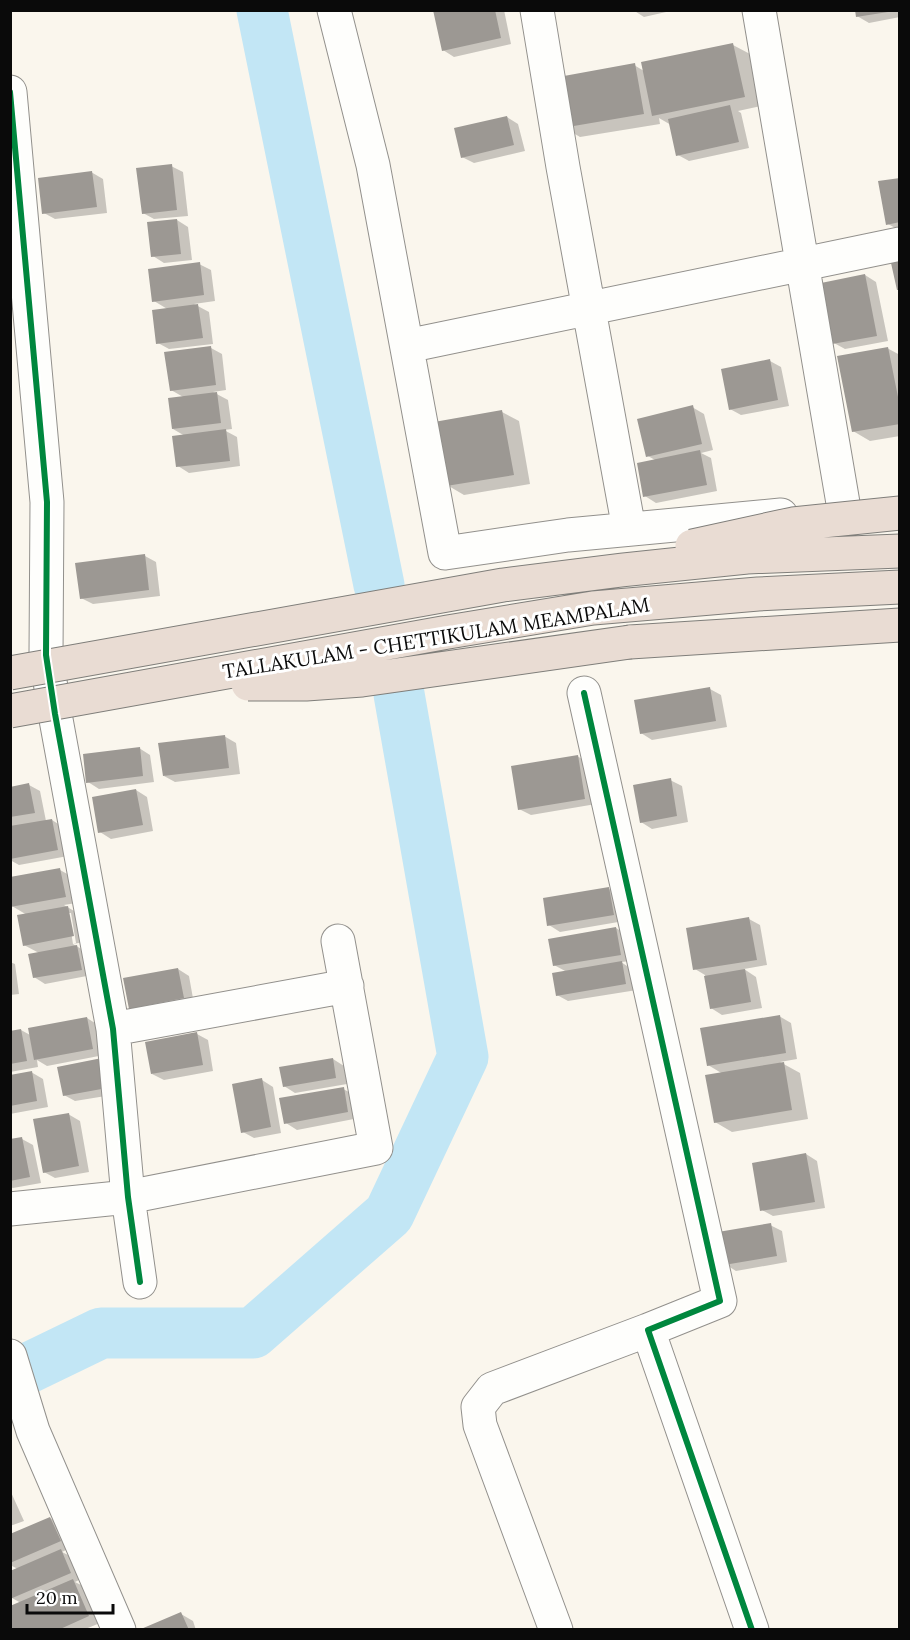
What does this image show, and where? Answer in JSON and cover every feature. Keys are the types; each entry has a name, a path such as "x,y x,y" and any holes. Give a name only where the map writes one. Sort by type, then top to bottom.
{"highway":[{"path":"622,570 708,541 759,530 841,518 900,513"},
{"name":"TALLAKULAM - CHETTIKULAM MEAMPALAM","path":"10,673 479,589 622,570 747,557 900,550"},
{"name":"TALLAKULAM - CHETTIKULAM MEAMPALAM","path":"10,711 593,608 758,594 900,587"},
{"path":"183,680 263,685 351,681 630,642 900,625"}],"street":[{"path":"334,10 373,165 445,553 534,539 629,529 900,506"},
{"path":"537,10 629,529"},
{"path":"759,10 844,509"},
{"path":"10,92 47,502 46,655 113,1029 128,1197 140,1282"},
{"path":"407,346 900,244"},
{"path":"556,1629 480,1425 478,1407 492,1389 720,1302 584,693"},
{"path":"10,1209 128,1197 376,1148 338,940"},
{"path":"113,1029 347,986"},
{"path":"648,1330 752,1629"},
{"path":"10,1356 23,1427 119,1629"}],"building":[{"path":"433,10 495,10 501,38 442,51"},
{"path":"855,10 888,10 888,12 856,17"},
{"path":"733,43 745,97 652,116 641,62"},
{"path":"635,63 644,114 562,128 553,78"},
{"path":"730,105 739,142 676,156 668,119"},
{"path":"507,116 514,145 461,158 454,128"},
{"path":"172,164 177,210 142,214 136,168"},
{"path":"92,171 97,207 42,214 38,178"},
{"path":"900,178 900,222 886,225 878,181"},
{"path":"177,219 181,254 151,257 147,222"},
{"path":"900,261 900,290 897,290 891,263"},
{"path":"200,262 204,295 152,302 148,269"},
{"path":"865,274 877,336 832,344 821,283"},
{"path":"198,304 203,338 156,344 152,310"},
{"path":"211,346 216,385 170,391 164,352"},
{"path":"888,347 900,407 900,424 852,432 837,356"},
{"path":"770,359 778,400 729,410 721,369"},
{"path":"217,392 221,423 172,429 168,398"},
{"path":"693,405 702,444 646,457 637,419"},
{"path":"502,410 514,475 446,486 434,422"},
{"path":"226,429 230,461 176,467 172,436"},
{"path":"700,450 707,485 643,497 637,463"},
{"path":"145,554 149,590 80,599 75,563"},
{"path":"710,687 716,721 640,734 634,700"},
{"path":"225,735 229,768 163,776 158,743"},
{"path":"140,747 143,776 86,783 83,754"},
{"path":"578,755 585,799 518,810 511,766"},
{"path":"671,778 677,816 640,823 633,785"},
{"path":"29,783 35,813 10,817 10,787"},
{"path":"136,789 143,825 98,833 92,797"},
{"path":"52,819 58,850 10,859 10,826"},
{"path":"60,868 66,897 10,907 10,877"},
{"path":"609,887 614,915 547,926 543,898"},
{"path":"68,906 74,936 23,946 17,915"},
{"path":"749,917 757,960 693,970 686,928"},
{"path":"616,927 621,955 553,966 548,939"},
{"path":"77,945 82,970 33,978 28,954"},
{"path":"622,961 626,984 556,996 552,973"},
{"path":"178,968 184,998 129,1009 123,978"},
{"path":"745,969 751,1002 710,1009 704,976"},
{"path":"780,1015 786,1053 707,1066 700,1028"},
{"path":"87,1017 93,1049 34,1060 28,1028"},
{"path":"21,1029 27,1061 10,1064 10,1031"},
{"path":"197,1032 203,1065 151,1074 145,1042"},
{"path":"102,1058 107,1088 63,1096 57,1067"},
{"path":"333,1058 336,1078 283,1087 279,1067"},
{"path":"784,1062 792,1110 714,1123 705,1075"},
{"path":"32,1071 37,1101 10,1106 10,1075"},
{"path":"262,1078 271,1127 241,1133 232,1084"},
{"path":"344,1087 348,1112 284,1124 279,1098"},
{"path":"69,1113 79,1166 43,1173 33,1119"},
{"path":"22,1137 30,1177 10,1181 10,1139"},
{"path":"806,1153 815,1202 760,1211 752,1163"},
{"path":"771,1223 777,1256 724,1265 718,1232"},
{"path":"50,1517 61,1541 10,1563 10,1534"},
{"path":"61,1549 71,1573 10,1599 10,1571"},
{"path":"73,1579 89,1616 58,1630 13,1630 10,1623 10,1606"},
{"path":"181,1612 189,1630 141,1630 141,1629"}],"waterway":[{"path":"262,10 379,585"},
{"path":"10,1377 101,1333 253,1333 389,1214 463,1057 399,694"}],"cycle path":[{"path":"10,92 47,502 46,655 113,1029 128,1197 140,1282"},
{"path":"584,693 720,1301 648,1330 752,1630"}]}
